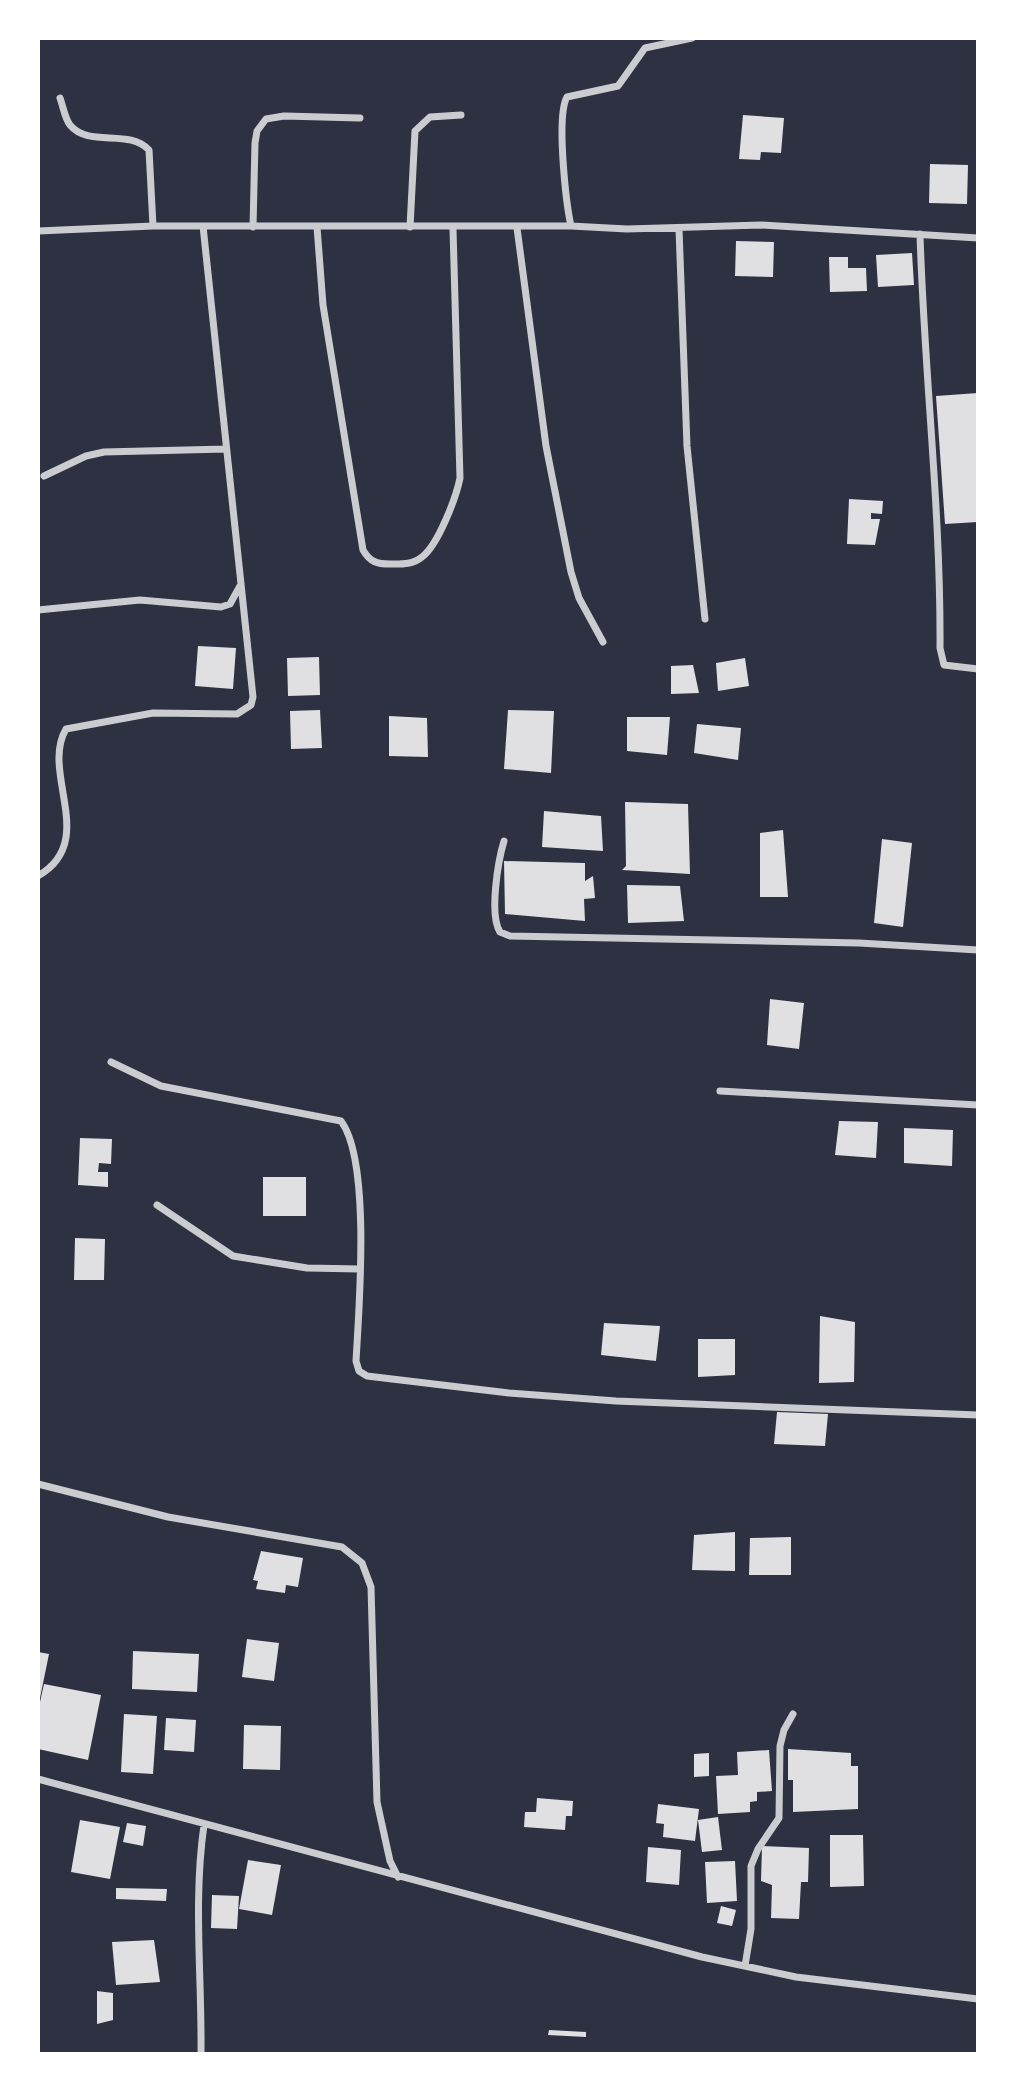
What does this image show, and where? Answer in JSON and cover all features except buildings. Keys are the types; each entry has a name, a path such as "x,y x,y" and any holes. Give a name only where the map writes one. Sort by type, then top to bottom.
{"street":[{"path":"570,226 565,198 563,109 567,97 618,86 645,48 651,44 692,38"},
{"path":"60,98 69,124 80,132 139,142 149,150 153,226"},
{"path":"410,227 415,131 430,117 461,115"},
{"path":"253,227 255,143 257,131 266,119 284,116 360,118"},
{"path":"38,231 153,226 453,229 570,226 679,229 761,225 978,238"},
{"path":"38,876 59,858 69,823 60,760 60,740 66,729 153,713 237,714 251,705 251,669 203,226"},
{"path":"317,227 323,305 363,550 368,559 377,564 408,564 423,556 457,495 460,478 453,229"},
{"path":"517,228 547,446 570,572 579,598 603,642"},
{"path":"679,229 687,446 705,619"},
{"path":"920,234 923,351 937,498 940,648 944,665 978,669"},
{"path":"44,476 86,456 104,452 226,449"},
{"path":"38,610 141,600 221,607 230,604 240,586"},
{"path":"504,841 498,861 496,919 500,932 510,936 859,943 978,950"},
{"path":"111,1062 161,1086 341,1121 350,1134 357,1180 360,1269 356,1360 359,1371 367,1376 509,1393 616,1401 978,1415"},
{"path":"720,1091 978,1105"},
{"path":"157,1205 233,1256 307,1268 360,1269"},
{"path":"38,1484 168,1517 342,1546 362,1563 371,1587 377,1802 390,1861 398,1877"},
{"path":"745,1966 751,1929 751,1866 758,1849 779,1818 780,1746 784,1730 793,1714"},
{"path":"38,1779 398,1877 745,1966 796,1977 978,1999"},
{"path":"201,2053 198,1965 200,1852 204,1825"}]}
